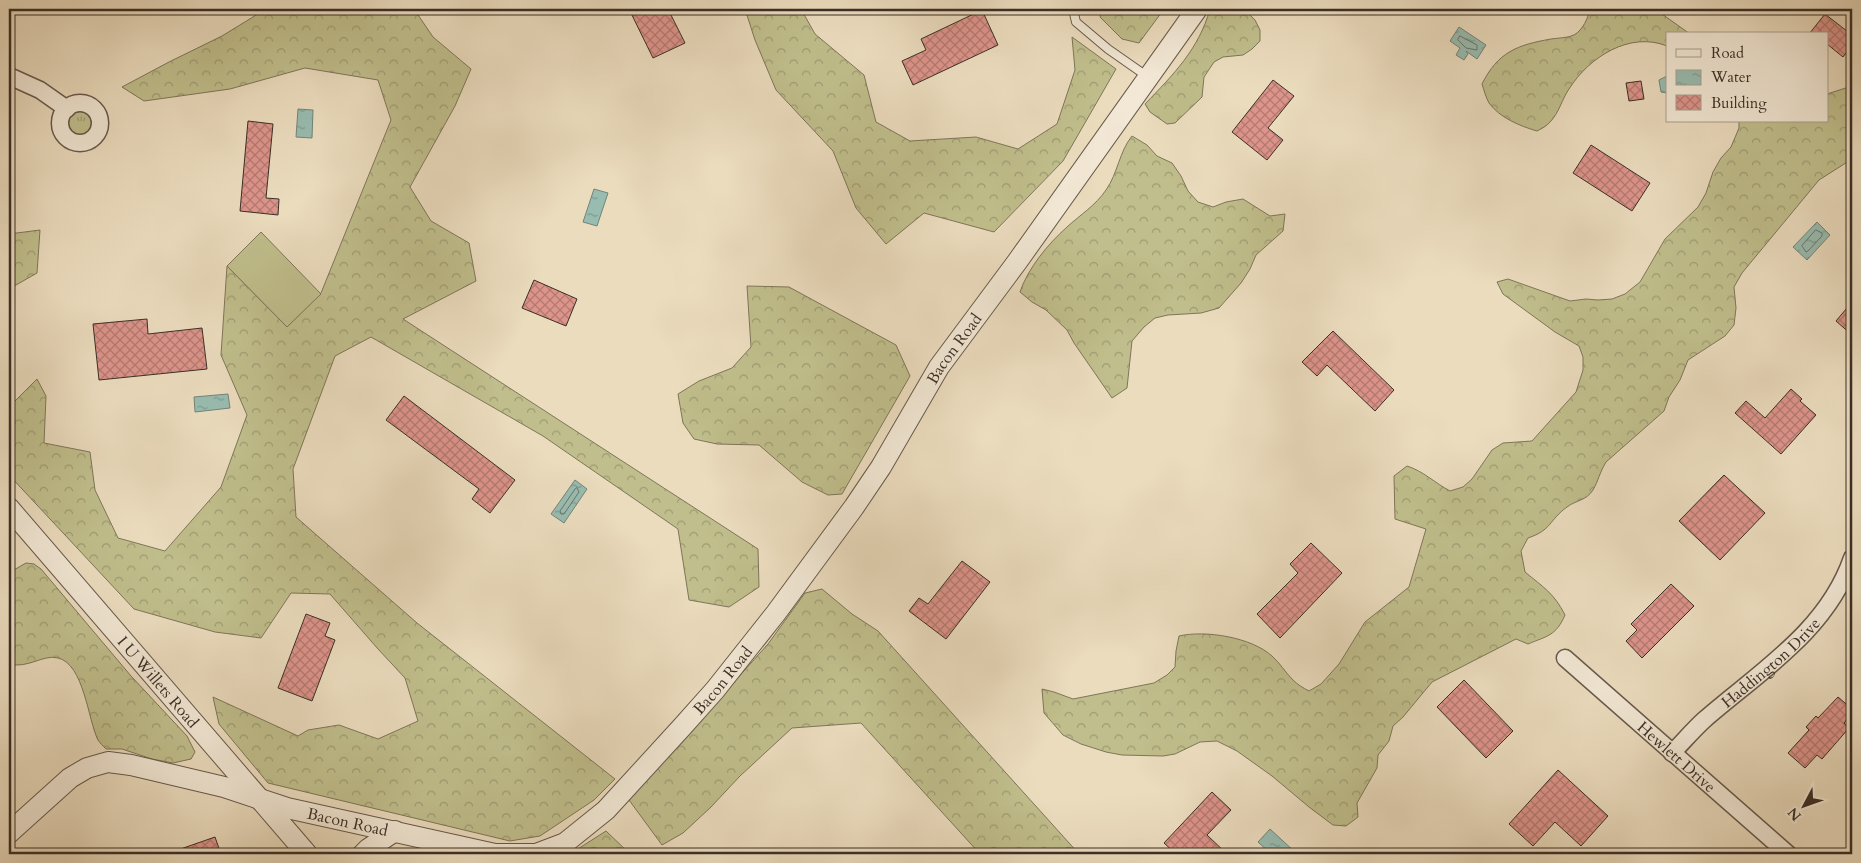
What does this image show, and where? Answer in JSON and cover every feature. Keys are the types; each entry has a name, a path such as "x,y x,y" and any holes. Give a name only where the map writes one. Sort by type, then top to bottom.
{"street":[{"name":"Bacon Road","path":"9,833 70,778 87,768 108,762 131,764 224,787 287,808 495,854 536,854 566,843 606,810 715,690 776,613 849,515 881,467 939,367 1017,262 1197,9"},
{"path":"9,76 40,90 67,109"},
{"name":"I U Willets Road","path":"9,508 307,854"},
{"name":"Haddington Drive","path":"1672,754 1703,721 1760,676 1794,645 1816,621 1834,596 1852,558"},
{"name":"Hewlett Drive","path":"1564,658 1788,854"},
{"path":"363,854 395,831"}],"lane":[{"path":"1073,9 1076,22 1108,49 1148,78"}],"green space":[{"path":"266,9 414,9 433,37 471,69 455,106 410,187 431,221 469,243 476,281 403,319 758,549 759,587 729,607 689,600 678,529 543,436 371,337 335,356 293,469 296,517 417,623 615,779 594,800 540,836 510,841 268,783 219,724 213,697 298,736 308,730 339,725 378,739 418,721 405,678 330,594 291,593 261,638 215,632 134,609 9,475 9,407 37,379 46,396 44,443 90,452 95,490 118,538 165,551 221,487 247,415 221,355 227,266 287,327 321,293 391,120 378,80 305,68 230,89 144,101 122,87 222,36"},
{"path":"745,9 801,9 815,34 864,75 876,122 910,141 976,137 1018,149 1057,124 1075,70 1072,37 1116,69 1063,161 994,232 924,213 886,244 856,208 833,151 776,90 755,40"},
{"path":"1101,9 1164,9 1139,43 1122,39 1100,17"},
{"path":"1210,9 1244,9 1255,20 1260,30 1260,41 1243,55 1223,57 1214,62 1204,77 1202,97 1175,123 1167,124 1150,112 1145,104 1184,61 1199,37"},
{"path":"1590,9 1655,9 1687,32 1666,32 1666,46 1653,42 1639,42 1625,45 1599,57 1577,77 1553,118 1547,125 1537,131 1511,121 1499,113 1488,101 1482,84 1495,64 1518,47 1574,35 1580,30"},
{"path":"1852,86 1852,159 1819,180 1742,273 1734,287 1736,308 1734,325 1725,336 1688,360 1664,411 1606,462 1590,494 1567,507 1542,532 1528,538 1521,551 1525,572 1557,601 1565,615 1562,622 1546,637 1528,644 1516,639 1432,682 1403,717 1393,726 1389,741 1378,755 1377,768 1357,803 1358,817 1346,826 1333,825 1272,776 1237,751 1217,741 1200,742 1175,754 1163,756 1122,755 1081,744 1063,735 1044,713 1042,689 1073,699 1154,683 1167,675 1175,667 1179,636 1190,634 1227,637 1252,644 1272,656 1293,680 1305,689 1309,691 1321,684 1339,664 1365,622 1409,587 1426,529 1395,519 1394,476 1407,466 1450,491 1463,487 1472,479 1492,450 1503,443 1532,441 1576,392 1583,370 1583,357 1579,346 1555,332 1503,294 1497,282 1508,279 1570,301 1612,299 1625,294 1640,282 1665,239 1698,207 1706,193 1713,172 1721,158 1731,147 1739,128 1739,122 1828,122 1828,94"},
{"path":"80,109 90,113 94,123 90,133 80,137 70,133 66,123 70,113"},
{"path":"1132,136 1147,145 1157,156 1172,163 1188,191 1198,202 1213,207 1243,199 1270,216 1285,214 1283,231 1256,255 1241,283 1219,308 1201,313 1168,315 1155,318 1144,327 1132,341 1127,388 1112,398 1067,330 1046,310 1020,292 1033,265 1046,249 1067,227 1093,205 1106,190 1124,149"},
{"path":"40,230 37,273 9,289 9,234"},
{"path":"261,232 321,294 287,327 227,266"},
{"path":"747,286 789,287 896,345 910,376 842,494 828,495 802,482 759,445 717,444 694,439 683,423 678,394 699,381 732,368 751,347"},
{"path":"26,563 34,564 41,569 131,676 187,736 195,752 191,759 173,763 152,759 122,749 106,749 98,740 79,681 67,662 52,657 23,665 9,664 9,571"},
{"path":"822,589 852,614 878,631 1079,854 980,854 861,723 792,728 740,776 683,833 662,845 629,800 768,644 805,593"},
{"path":"606,831 630,854 570,854"}],"water":[{"path":"1459,27 1486,45 1477,59 1466,51 1468,54 1464,60 1456,55 1460,48 1450,41"},
{"path":"1666,76 1666,93 1661,92 1659,80"},
{"path":"298,109 313,110 312,138 296,137"},
{"path":"594,189 608,193 597,226 583,222"},
{"path":"1817,222 1830,235 1807,260 1793,247"},
{"path":"228,394 230,408 195,412 194,397"},
{"path":"575,480 587,489 564,523 551,514"},
{"path":"1270,829 1295,852 1293,854 1271,854 1258,842"}],"building":[{"path":"629,9 668,9 685,43 653,58"},
{"path":"982,10 998,45 913,85 902,61 926,50 921,39"},
{"path":"1825,14 1852,35 1852,45 1843,57 1828,45 1828,32 1811,32"},
{"path":"1273,80 1294,96 1268,128 1283,140 1267,160 1232,132"},
{"path":"1641,81 1644,99 1629,101 1626,83"},
{"path":"248,121 273,124 266,198 279,199 278,215 240,211"},
{"path":"1591,145 1650,183 1632,211 1573,173"},
{"path":"534,280 577,299 566,326 522,308"},
{"path":"1852,302 1852,335 1836,321"},
{"path":"147,319 148,334 202,328 207,369 99,380 93,324"},
{"path":"1333,331 1394,390 1375,411 1327,365 1317,376 1302,362"},
{"path":"1791,389 1802,399 1800,401 1816,415 1781,454 1735,413 1746,401 1765,418"},
{"path":"404,396 515,480 490,513 472,499 479,489 386,420"},
{"path":"1724,475 1765,513 1720,560 1679,521"},
{"path":"1311,543 1342,573 1280,638 1257,614 1298,573 1290,564"},
{"path":"962,561 990,582 946,639 909,611 919,598 928,604"},
{"path":"1671,584 1694,606 1642,658 1626,641 1637,630 1631,624"},
{"path":"306,614 330,623 325,636 335,640 312,701 278,688"},
{"path":"1464,680 1513,731 1486,758 1437,707"},
{"path":"1838,697 1852,709 1852,713 1844,723 1849,728 1822,759 1817,755 1805,768 1788,753 1809,730 1806,727 1816,716 1818,718"},
{"path":"1558,770 1608,816 1581,846 1555,822 1533,846 1509,824"},
{"path":"1212,792 1231,810 1207,835 1227,854 1176,854 1164,843"},
{"path":"215,837 221,854 172,854 172,852"}]}
